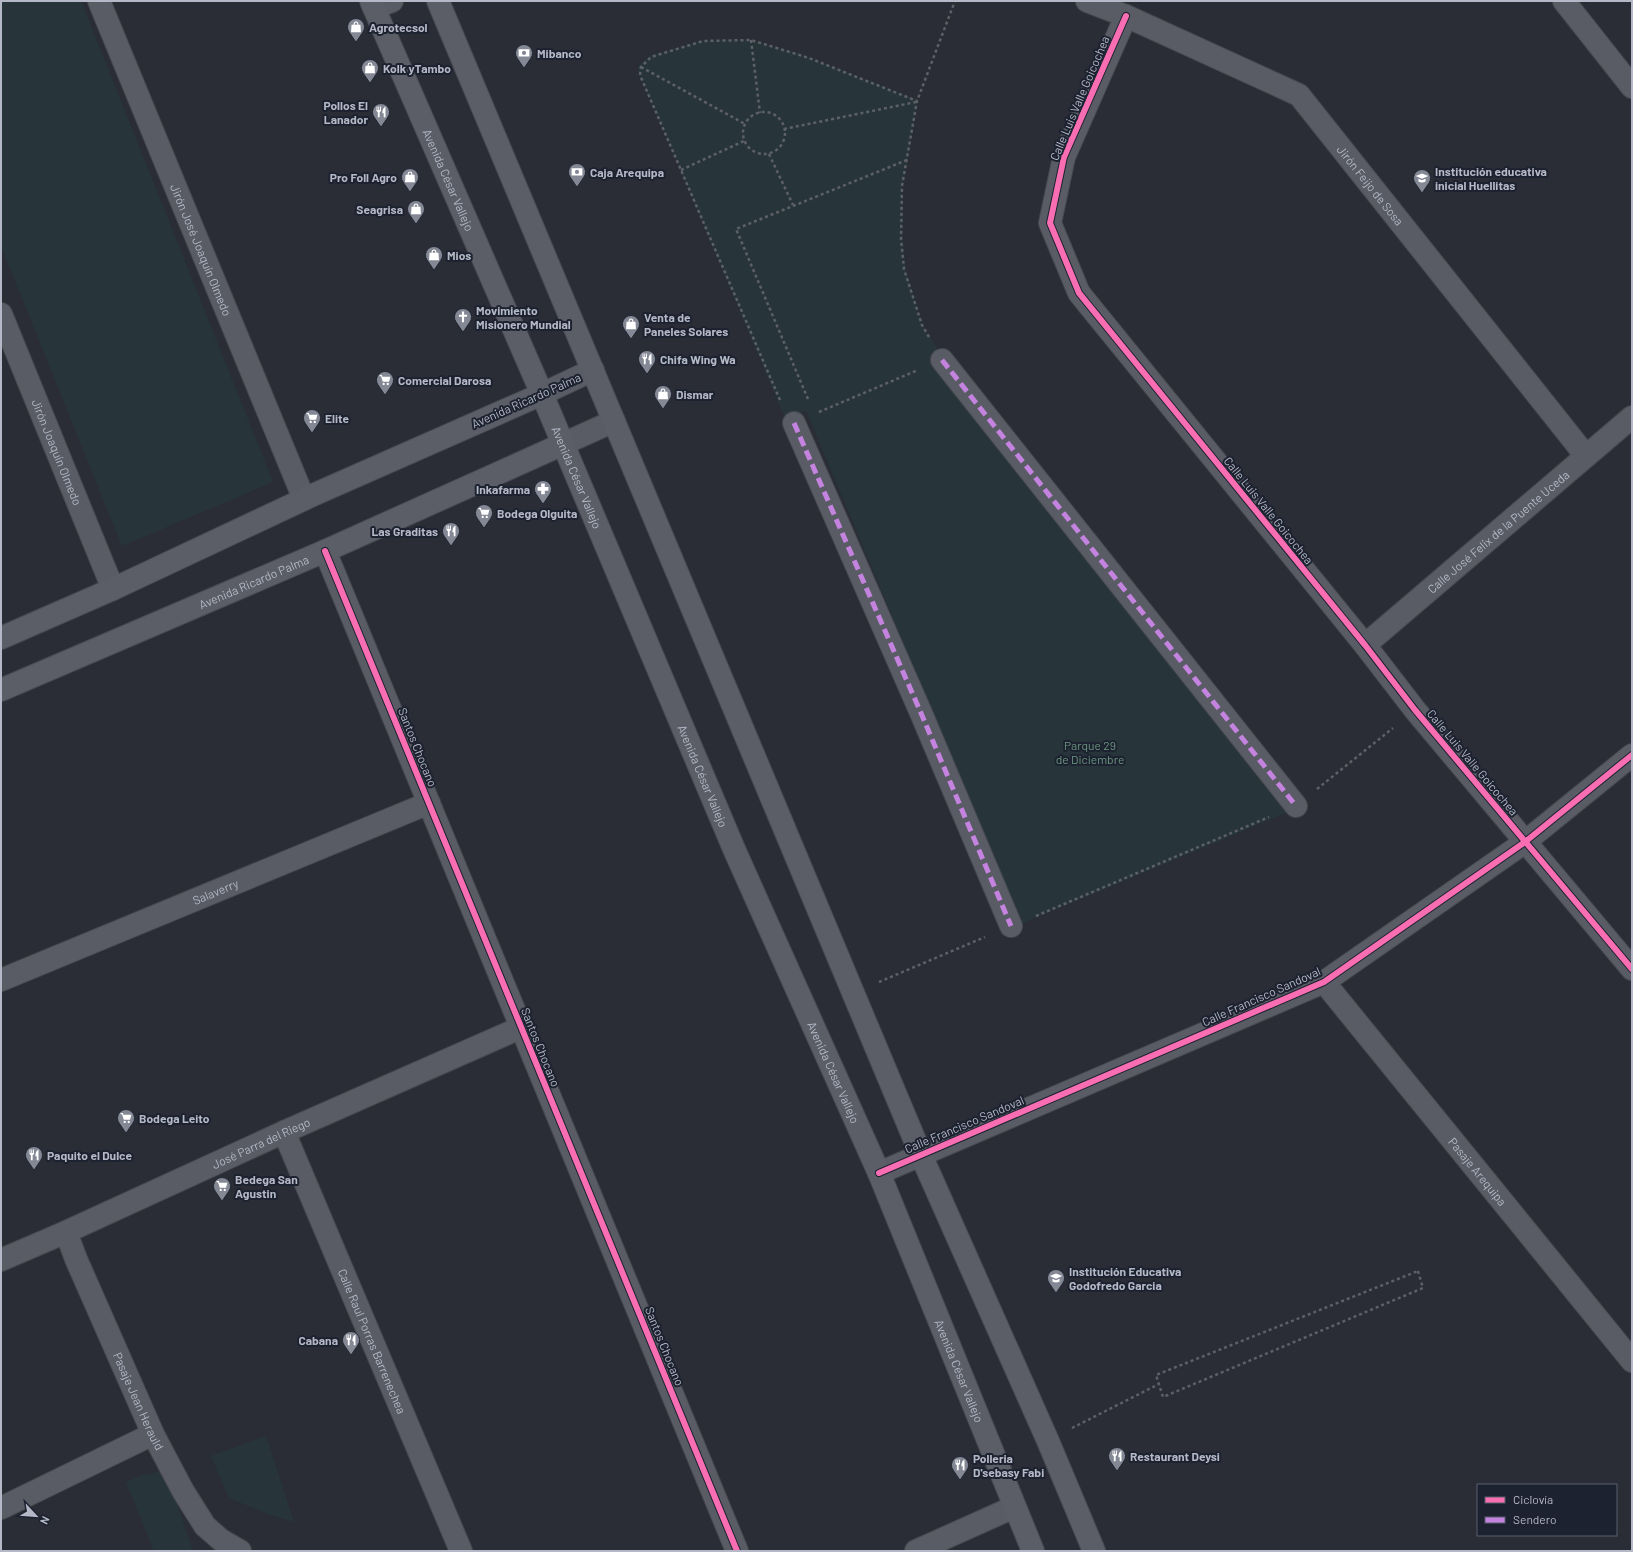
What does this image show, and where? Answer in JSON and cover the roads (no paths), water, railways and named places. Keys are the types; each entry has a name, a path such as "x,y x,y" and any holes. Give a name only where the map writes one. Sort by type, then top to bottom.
{"main road":[{"path":"438,1 921,1155 1048,1441 1094,1551"},
{"name":"Avenida César Vallejo","path":"379,3 734,849 879,1173 1033,1551"},
{"name":"Avenida Ricardo Palma","path":"1,638 113,589 304,499 542,394"},
{"name":"Avenida Ricardo Palma","path":"1,690 325,551 563,444"}],"street":[{"name":"Jirón José Joaquín Olmedo","path":"99,1 304,499"},
{"name":"Jirón Feijo de Sosa","path":"1087,1 1126,16 1300,95 1586,456"},
{"path":"1564,1 1632,88"},
{"name":"Calle Luis Valle Goicochea","path":"1126,16 1064,157 1050,223 1079,292 1365,645 1415,710 1632,969"},
{"name":"Jirón Joaquín Olmedo","path":"1,314 113,589"},
{"path":"942,360 1296,806"},
{"name":"Avenida Ricardo Palma","path":"542,394 593,370"},
{"name":"Calle José Felix de la Puente Uceda","path":"1365,645 1632,417"},
{"name":"Avenida Ricardo Palma","path":"563,444 614,421"},
{"path":"794,423 918,705 1011,926"},
{"name":"Santos Chocano","path":"325,551 737,1551"},
{"name":"Calle Francisco Sandoval","path":"879,1173 1324,982 1526,842 1632,755"},
{"name":"Salaverry","path":"1,980 429,804"},
{"name":"Pasaje Arequipa","path":"1324,982 1632,1361"},
{"name":"José Parra del Riego","path":"1,1260 66,1232 284,1132 522,1027"},
{"name":"Calle Raul Porras Barrenechea","path":"284,1132 461,1551"},
{"name":"Pasaje Jean Herauld","path":"66,1232 76,1259 153,1434 184,1491 205,1526 221,1540 240,1551"},
{"path":"1,1508 153,1434"},
{"path":"916,1551 1014,1507"}],"place":[{"name":"Agrotecsol","path":"356,42"},
{"name":"Mibanco","path":"524,68"},
{"name":"Kolk yTambo","path":"370,83"},
{"name":"Pollos El Lanador","path":"381,127"},
{"name":"Caja Arequipa","path":"577,187"},
{"name":"Pro Foll Agro","path":"410,192"},
{"name":"Institución educativa inicial Huellitas","path":"1422,193"},
{"name":"Seagrisa","path":"416,224"},
{"name":"Mios","path":"434,270"},
{"name":"Movimiento Misionero Mundial","path":"463,332"},
{"name":"Venta de Paneles Solares","path":"631,339"},
{"name":"Chifa Wing Wa","path":"647,374"},
{"name":"Comercial Darosa","path":"385,395"},
{"name":"Dismar","path":"663,409"},
{"name":"Elite","path":"312,433"},
{"name":"Inkafarma","path":"543,504"},
{"name":"Bodega Olguita","path":"484,528"},
{"name":"Las Graditas","path":"451,546"},
{"name":"Bodega Leito","path":"126,1133"},
{"name":"Paquito el Dulce","path":"34,1170"},
{"name":"Bedega San Agustin","path":"222,1201"},
{"name":"Institución Educativa Godofredo Garcia","path":"1056,1293"},
{"name":"Cabana","path":"351,1355"},
{"name":"Restaurant Deysi","path":"1117,1471"},
{"name":"Polleria D'sebasy Fabi","path":"960,1480"}],"park label":[{"name":"Parque 29 de Diciembre","path":"1090,752"}]}
